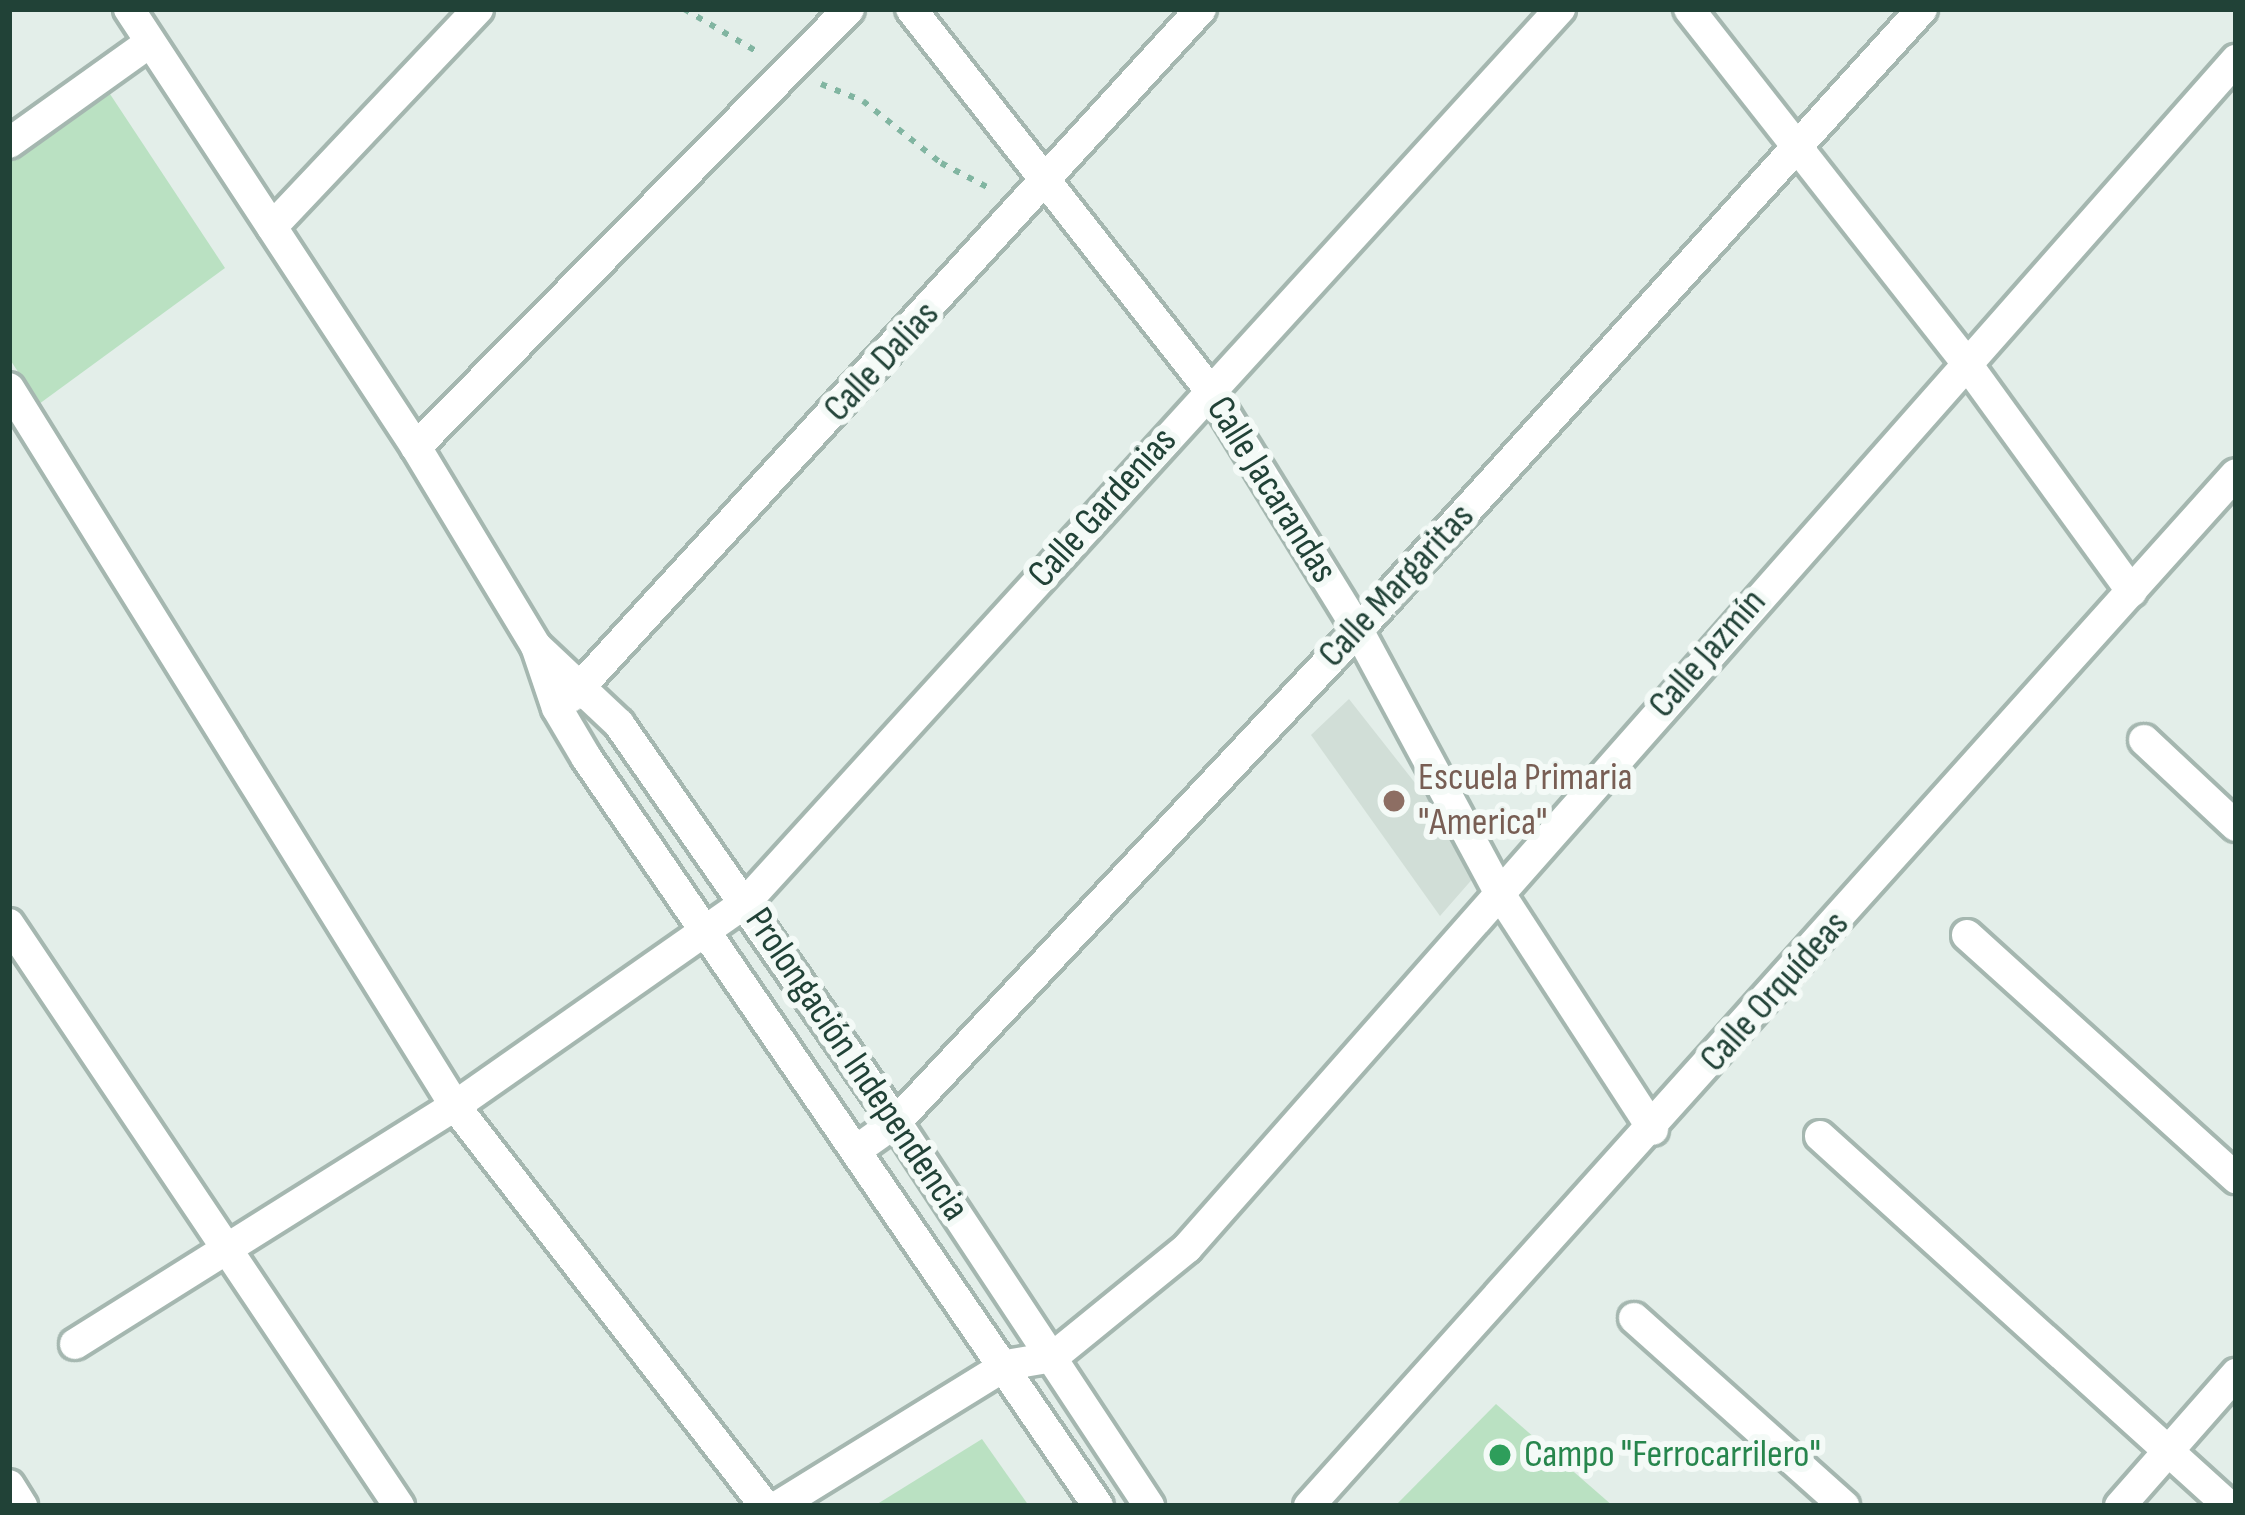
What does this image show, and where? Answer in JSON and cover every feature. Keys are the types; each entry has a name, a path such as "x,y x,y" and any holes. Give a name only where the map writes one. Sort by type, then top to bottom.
{"street":[{"name":"Prolongación Independencia","path":"129,9 416,447 536,646 557,708 1098,1506"},
{"path":"272,227 478,9"},
{"path":"416,447 849,9"},
{"name":"Calle Jacarandas","path":"911,9 1210,390 1358,630 1500,894 1653,1130"},
{"name":"Calle Dalias","path":"557,708 586,685 1202,9"},
{"name":"Calle Gardenias","path":"75,1344 454,1106 745,903 1559,9"},
{"path":"1689,9 1964,360 2132,592"},
{"name":"Calle Margaritas","path":"858,1149 896,1122 1358,630 1799,150 1922,9"},
{"path":"9,143 148,43"},
{"name":"Calle Jazmín","path":"1006,1365 1053,1357 1186,1248 1964,360 2236,60"},
{"path":"9,388 454,1106 765,1506"},
{"name":"Calle Orquídeas","path":"1309,1506 1653,1130 2236,474"},
{"name":"Prolongación Independencia","path":"536,646 586,685 745,903 1150,1506"},
{"path":"2144,740 2236,826"},
{"path":"9,924 399,1506"},
{"path":"1966,934 2236,1178"},
{"path":"1820,1136 2229,1506"},
{"path":"1634,1318 1844,1506"},
{"path":"778,1506 1006,1365"},
{"path":"2120,1506 2236,1374"},
{"path":"9,1485 22,1506"}],"path":[{"path":"684,9 791,72 862,101 988,190 1048,182"}],"shaded area":[{"name":"Escuela Primaria \"America\"","path":"1349,699 1482,868 1440,916 1311,735"}],"green space":[{"path":"108,91 225,268 39,404 9,358 9,157"},
{"name":"Campo \"Ferrocarrilero\"","path":"1496,1404 1613,1506 1395,1506"},
{"path":"982,1439 1029,1506 874,1506"}],"place":[{"name":"Escuela Primaria \"America\"","path":"1394,801"},
{"name":"Campo \"Ferrocarrilero\"","path":"1500,1455"}]}
